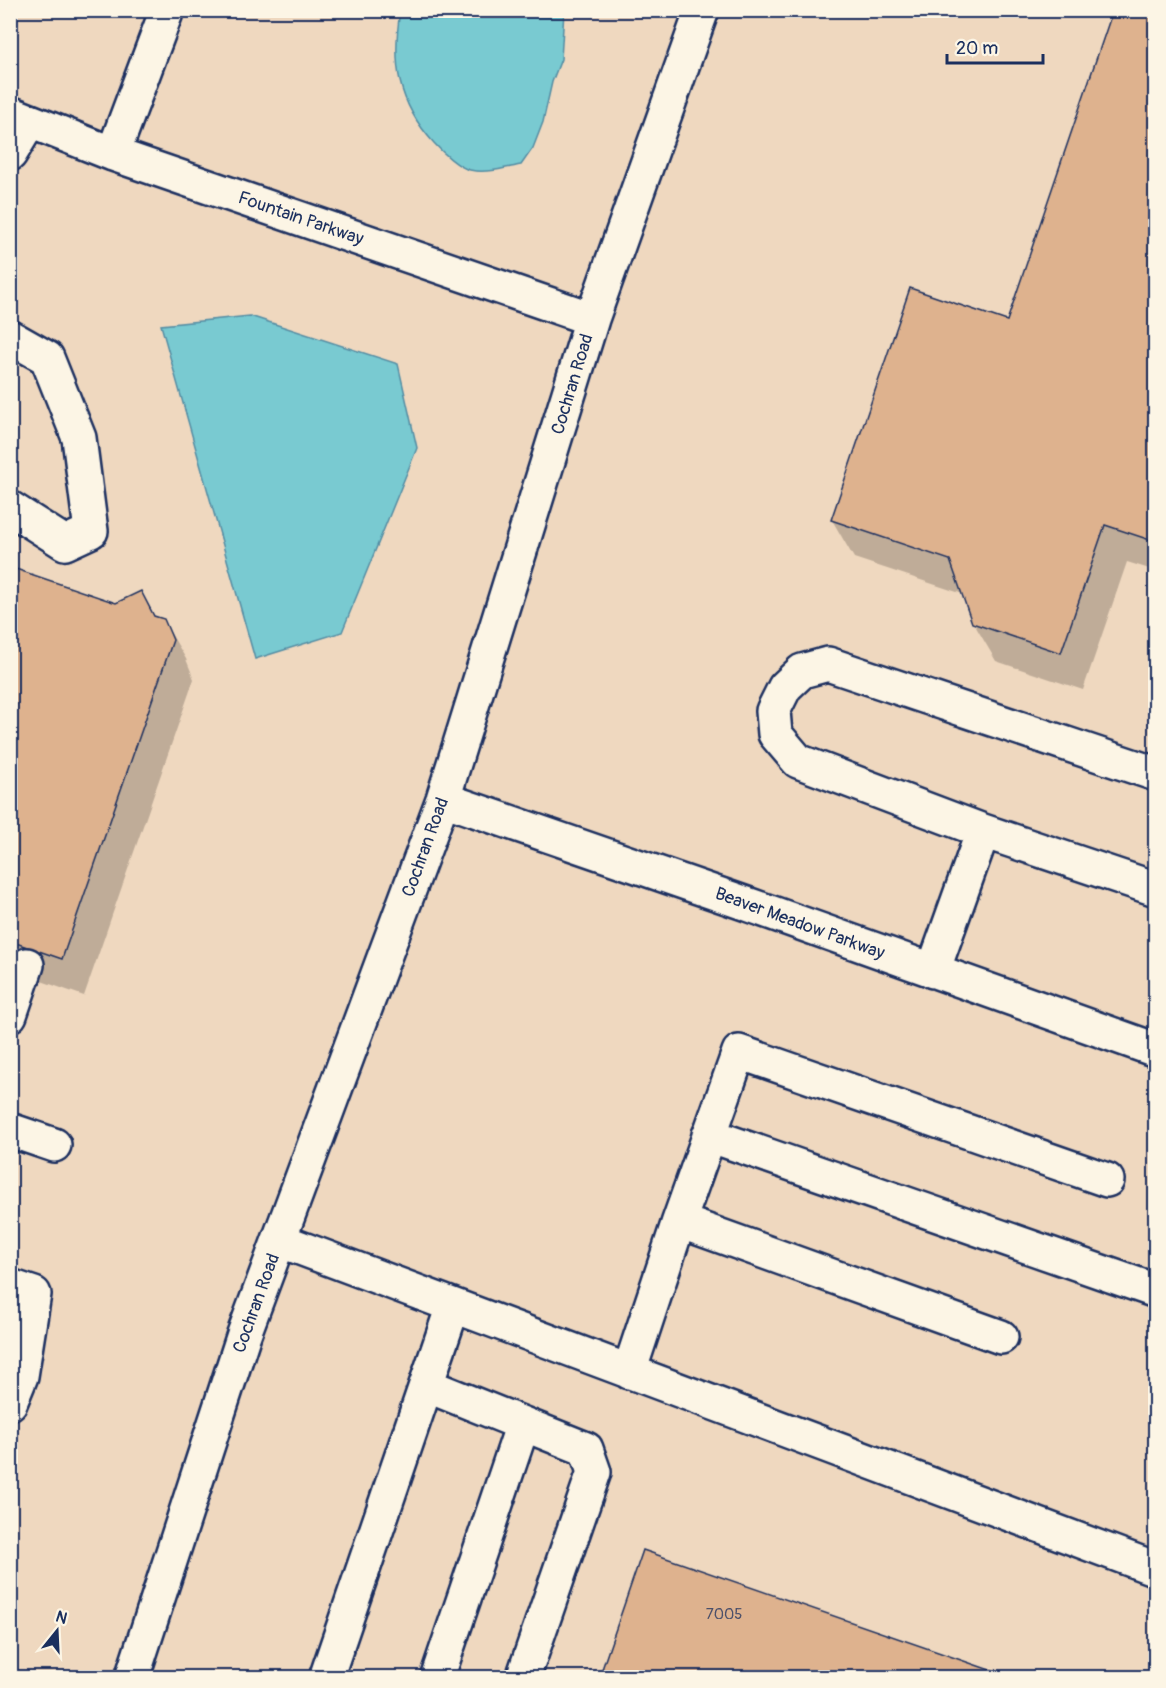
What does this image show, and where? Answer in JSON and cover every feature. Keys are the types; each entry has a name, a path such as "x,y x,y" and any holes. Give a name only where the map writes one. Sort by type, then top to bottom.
{"street":[{"path":"113,154 167,10"},
{"name":"Cochran Road","path":"132,1677 244,1334 443,799 592,319 702,10"},
{"path":"10,154 20,117"},
{"name":"Fountain Parkway","path":"20,117 113,154 592,319"},
{"path":"10,337 47,358 79,438 91,531 65,543 10,508"},
{"path":"1155,774 828,664 801,671 785,687 772,711 775,734 798,761 983,831 1155,889"},
{"name":"Beaver Meadow Parkway","path":"443,799 1155,1050"},
{"path":"933,971 983,831"},
{"path":"10,1016 27,965"},
{"path":"629,1372 679,1221 739,1052 1107,1180"},
{"path":"10,1130 54,1145"},
{"path":"710,1135 1155,1291"},
{"path":"679,1221 1001,1337"},
{"path":"279,1240 1155,1569"},
{"path":"10,1286 34,1294 14,1384"},
{"path":"326,1677 453,1306"},
{"path":"426,1385 586,1449 594,1472 523,1677"},
{"path":"437,1677 523,1424"}],"shaded area":[{"path":"11,11 1155,11 1155,1677 11,1678"}],"water":[{"path":"400,11 564,11 561,59 552,82 543,122 533,148 521,165 489,171 466,169 446,155 422,128 412,113 400,82 397,48"},
{"path":"250,316 398,364 417,448 342,632 255,659 161,325"}],"building":[{"path":"1113,10 1156,10 1156,542 1105,525 1061,653 972,623 950,560 831,520 910,288 1007,321"},
{"path":"10,567 116,603 141,591 154,616 164,619 173,640 62,959 10,941"},
{"path":"643,1550 1013,1678 599,1678"}]}
